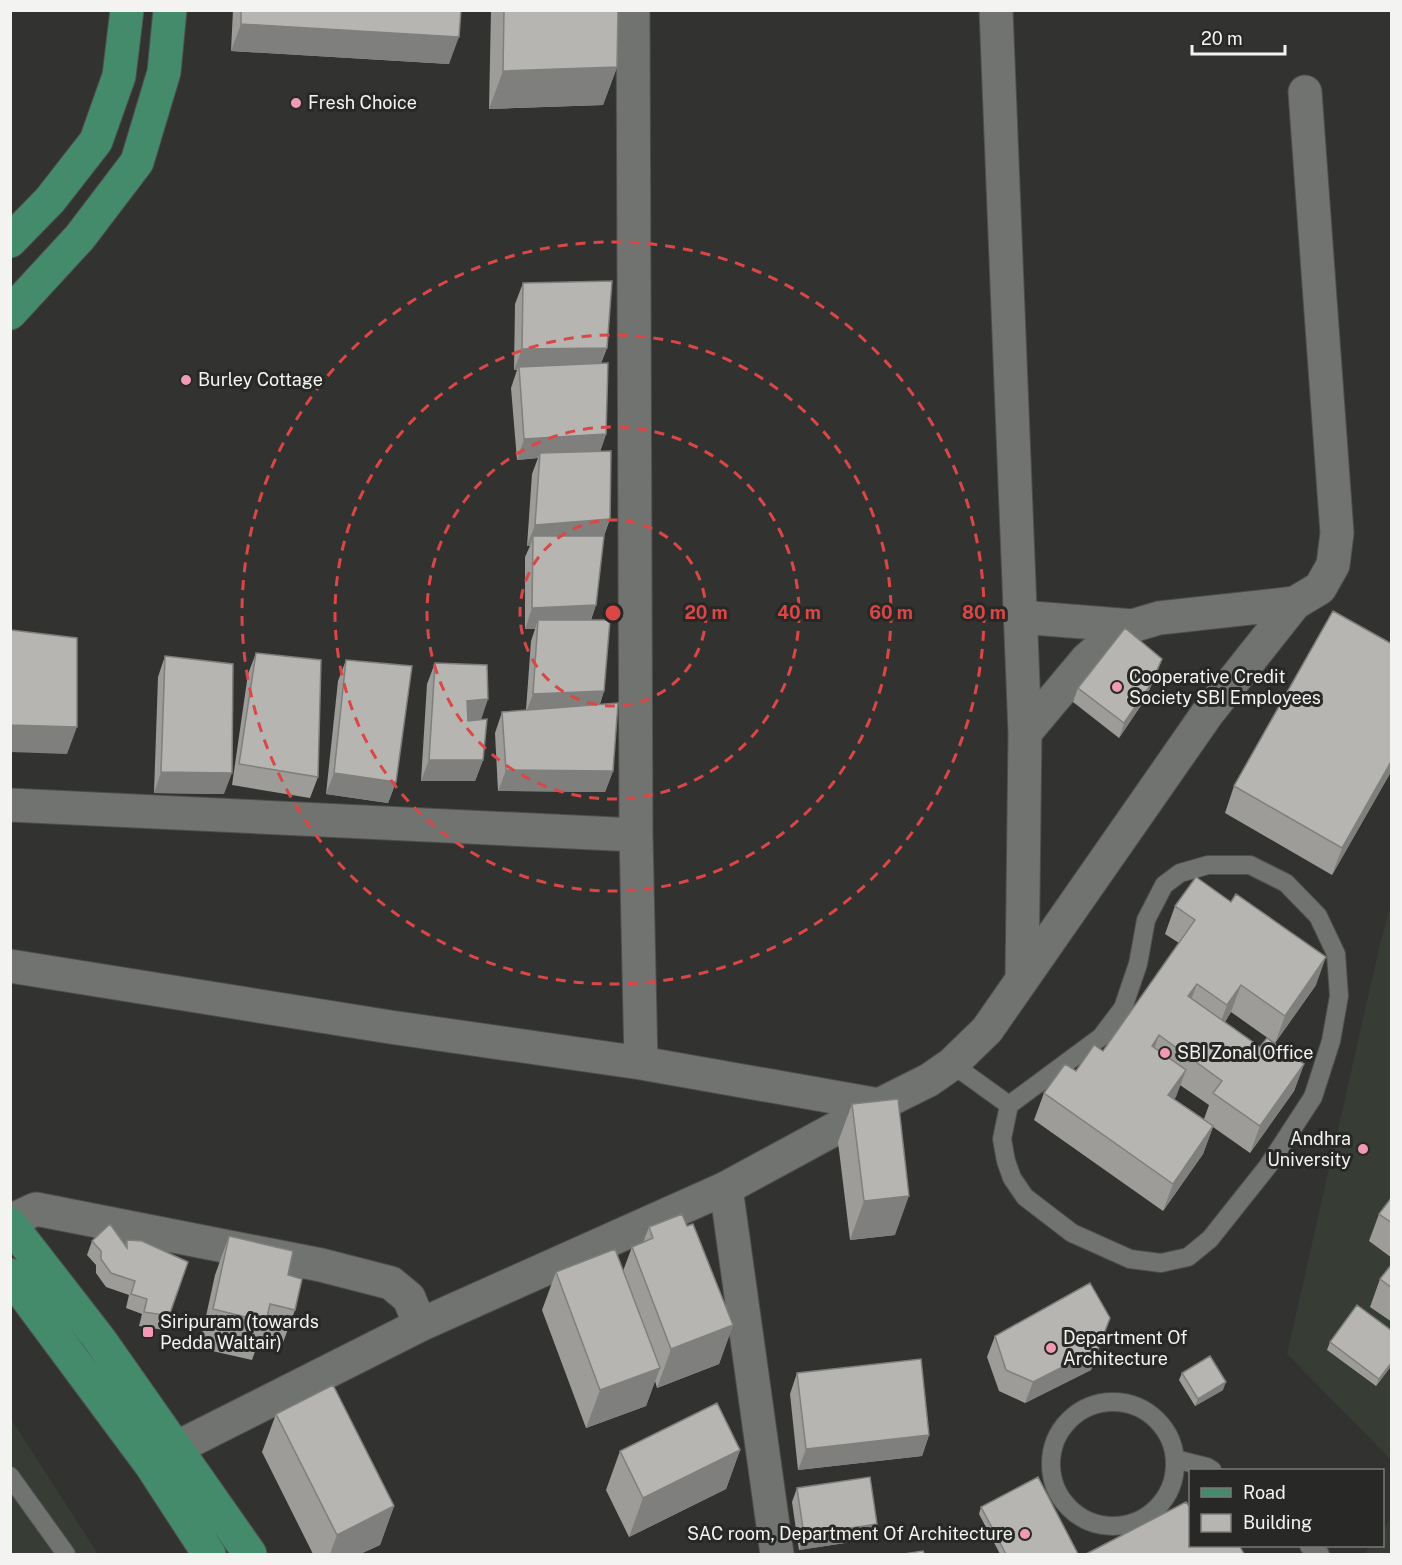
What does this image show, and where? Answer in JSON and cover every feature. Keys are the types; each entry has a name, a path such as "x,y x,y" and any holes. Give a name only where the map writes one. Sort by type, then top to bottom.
{"main road":[{"path":"10,241 50,200 96,141 119,76 127,10"},
{"path":"10,313 80,237 137,162 164,72 170,10"},
{"path":"10,1222 100,1340 164,1457 209,1554"},
{"path":"10,1275 164,1457 250,1554"}],"street":[{"path":"633,10 636,835 641,1063"},
{"path":"996,10 1025,733 1022,978"},
{"path":"164,1457 420,1325 726,1188 929,1080 952,1064 987,1030 1207,714 1295,603 1320,588 1333,565 1337,532 1305,92"},
{"path":"1025,733 1087,659 1122,629 1159,618 1295,603"},
{"path":"1020,617 1133,627"},
{"path":"10,805 636,835"},
{"path":"10,966 390,1027 641,1063 879,1105"},
{"path":"726,1188 772,1552"},
{"path":"10,1222 36,1209 321,1265 361,1275 391,1283 409,1298 420,1325"}],"lane":[{"path":"1208,865 1250,865 1286,883 1318,916 1336,954 1339,996 1331,1041 1313,1096 1268,1166 1210,1239 1188,1257 1161,1263 1130,1259 1072,1233 1025,1197 1012,1178 1002,1139 1010,1104 1046,1077 1101,1037 1123,1008 1138,964 1146,920 1164,885 1180,873 1208,865"},
{"path":"952,1064 1010,1104"},
{"path":"1044,1098 1046,1077"},
{"path":"1104,1401 1124,1402 1144,1409 1159,1422 1171,1439 1175,1459 1173,1480 1164,1499 1150,1514 1132,1524 1112,1527 1091,1523 1073,1512 1060,1496 1052,1478 1051,1457 1056,1437 1068,1420 1084,1408 1104,1401"},
{"path":"1175,1459 1210,1469"},
{"path":"10,1476 66,1554"}],"shaded area":[{"name":"Andhra University","path":"1391,904 1391,1460 1287,1354"},
{"path":"11,1419 98,1554 11,1554"},
{"path":"1391,1517 1391,1554 1364,1554 1369,1547 1384,1547 1384,1528"}],"building":[{"path":"241,10 461,10 459,37 241,24"},
{"path":"504,10 618,10 617,67 503,71"},
{"path":"612,281 607,348 522,349 523,283"},
{"path":"608,363 606,434 524,439 519,367"},
{"path":"611,451 610,519 535,525 540,453"},
{"path":"533,536 604,536 596,605 532,608"},
{"path":"1333,611 1392,644 1392,760 1342,848 1234,786"},
{"path":"538,620 610,620 604,691 533,694"},
{"name":"Cooperative Credit Society SBI Employees","path":"1125,628 1162,659 1149,687 1124,723 1078,688"},
{"path":"11,630 77,638 77,727 10,725"},
{"path":"256,653 321,660 318,777 239,764"},
{"path":"165,656 233,664 232,773 161,772"},
{"path":"346,660 412,666 396,782 334,773"},
{"path":"435,663 487,665 488,699 467,701 468,721 487,719 483,760 429,760"},
{"path":"618,703 613,771 506,770 502,712"},
{"name":"SBI Zonal Office","path":"1196,877 1231,902 1236,894 1326,957 1285,1016 1241,985 1227,1005 1197,984 1188,996 1260,1047 1267,1038 1304,1064 1260,1126 1213,1093 1222,1081 1159,1035 1152,1046 1186,1070 1168,1095 1213,1126 1173,1184 1044,1093 1065,1064 1076,1071 1094,1045 1103,1051 1195,920 1175,906"},
{"path":"898,1099 909,1196 864,1201 852,1104"},
{"path":"1392,1197 1392,1223 1379,1214"},
{"path":"682,1214 687,1226 693,1224 733,1325 671,1349 632,1247 653,1238 649,1227"},
{"path":"110,1224 127,1248 127,1240 142,1241 188,1262 169,1316 144,1312 147,1299 131,1294 135,1281 111,1273 101,1259 101,1251 92,1241"},
{"path":"229,1236 293,1251 288,1275 302,1279 295,1310 270,1304 266,1322 213,1309"},
{"path":"615,1249 660,1368 600,1390 556,1272"},
{"path":"1392,1264 1392,1288 1380,1279"},
{"name":"Department Of Architecture","path":"1090,1283 1110,1318 1098,1349 1033,1382 1006,1370 995,1336"},
{"path":"1357,1305 1392,1331 1392,1362 1379,1379 1330,1342"},
{"path":"1210,1356 1226,1382 1198,1399 1182,1373"},
{"path":"921,1359 929,1435 806,1449 797,1373"},
{"path":"333,1385 394,1506 337,1535 276,1414"},
{"path":"717,1403 740,1450 643,1498 620,1451"},
{"path":"870,1477 877,1524 804,1535 797,1488"},
{"name":"SAC room, Department Of Architecture","path":"1038,1477 1078,1554 1006,1554 981,1507"},
{"path":"1186,1502 1189,1506 1189,1547 1240,1547 1244,1554 1086,1554"},
{"path":"923,1551 924,1554 904,1554"}],"place":[{"name":"Fresh Choice","path":"296,103"},
{"name":"Burley Cottage","path":"186,380"},
{"name":"Cooperative Credit Society SBI Employees","path":"1117,687"},
{"name":"SBI Zonal Office","path":"1165,1053"},
{"name":"Andhra University","path":"1363,1149"},
{"name":"Siripuram (towards Pedda Waltair)","path":"148,1332"},
{"name":"Department Of Architecture","path":"1051,1348"},
{"name":"SAC room, Department Of Architecture","path":"1025,1534"}]}
